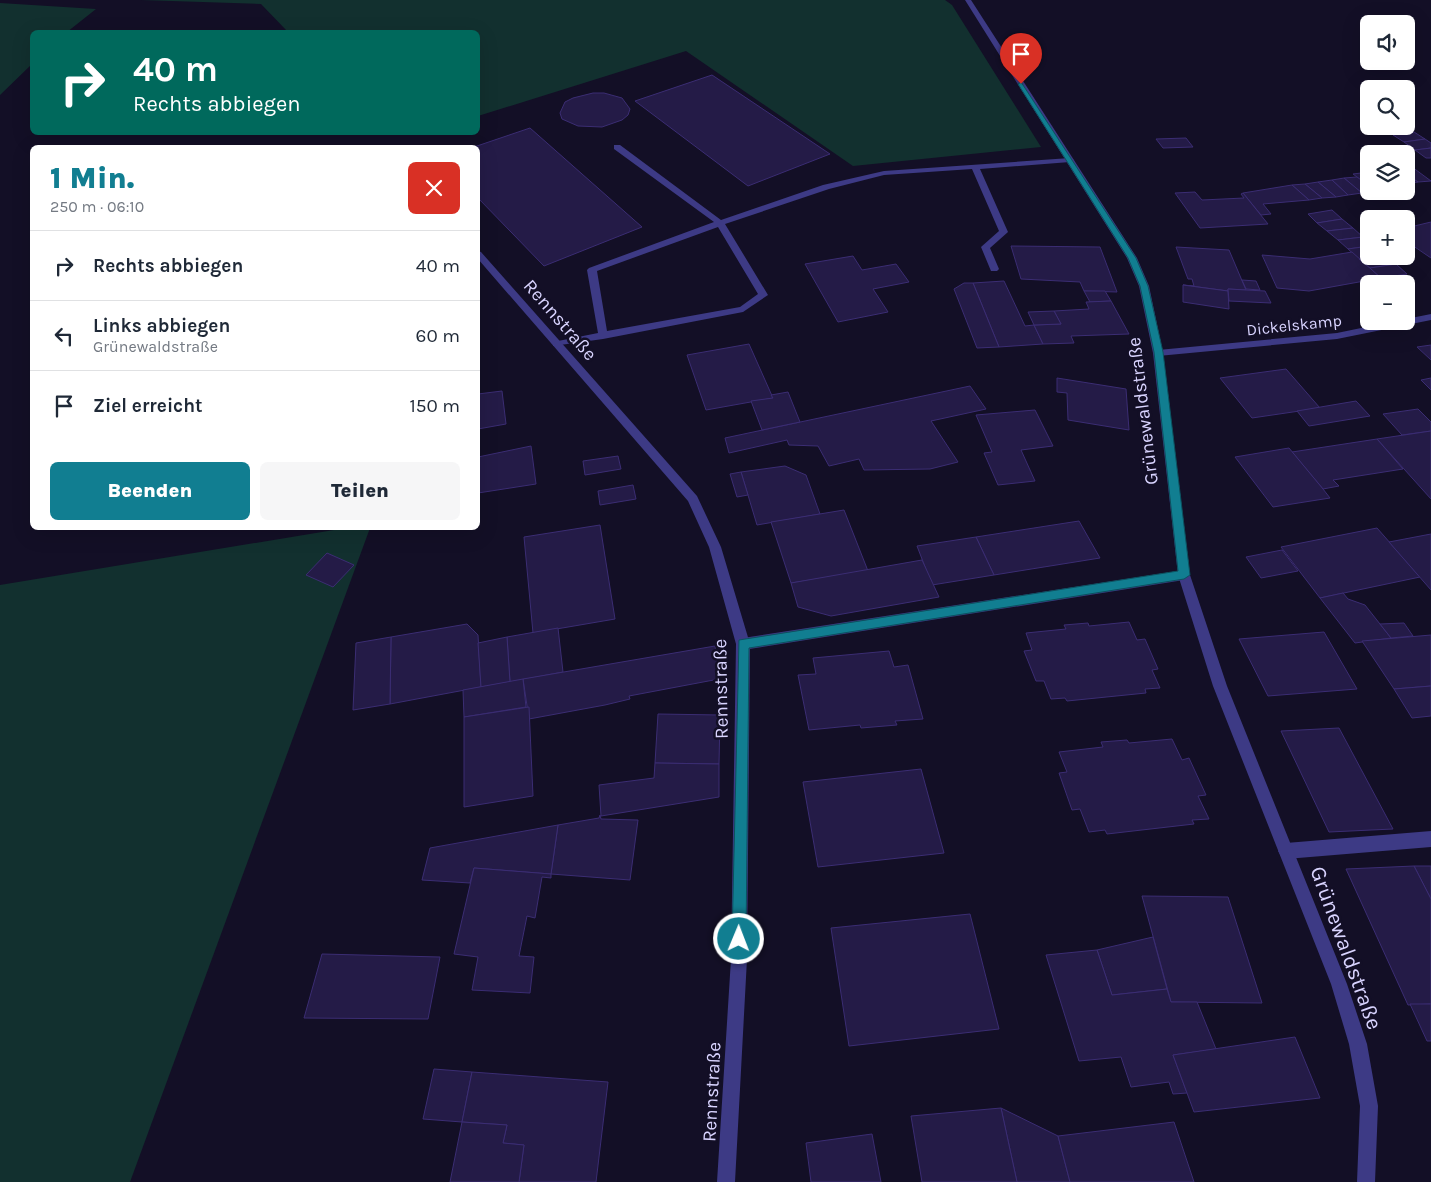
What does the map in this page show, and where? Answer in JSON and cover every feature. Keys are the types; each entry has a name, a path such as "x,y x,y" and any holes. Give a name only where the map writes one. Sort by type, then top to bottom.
{"street":[{"name":"Grünewaldstraße","path":"968,0 1132,258 1144,286 1158,352 1184,575 1220,686 1339,984 1358,1044 1369,1106 1366,1182"},
{"path":"557,344 743,309 763,295 720,224 618,147"},
{"path":"604,336 592,270 826,187 884,173 1070,160"},
{"path":"975,167 1004,232 985,247 994,269"},
{"name":"Rennstraße","path":"480,256 693,500 715,547 743,644 739,959 726,1182"},
{"name":"Dickelskamp","path":"1158,352 1337,336 1431,317"},
{"path":"743,644 1184,575"},
{"name":"Grünewaldstraße","path":"1286,851 1431,839"}],"green space":[{"path":"141,0 945,0 952,5 1041,147 853,166 686,51 480,115 480,30 286,30 261,4"},
{"path":"0,3 96,9 70,30 30,30 30,66 0,95"},
{"path":"334,530 369,530 130,1182 0,1182 0,585"}],"building":[{"path":"712,75 830,154 748,186 635,101"},
{"path":"593,93 604,93 622,98 630,109 628,115 622,120 602,127 578,126 562,119 560,113 565,102"},
{"path":"530,128 642,227 544,266 480,200 480,145"},
{"path":"1415,133 1425,139 1404,142 1393,135 1415,135"},
{"path":"1186,138 1193,147 1163,148 1156,139"},
{"path":"1425,139 1431,143 1431,148 1415,150 1415,145 1408,145 1404,142"},
{"path":"1431,148 1431,158 1426,158 1415,150"},
{"path":"1415,169 1431,181 1418,182 1415,180"},
{"path":"1360,173 1360,179 1353,174"},
{"path":"1357,177 1360,179 1360,191 1344,178"},
{"path":"1344,178 1360,193 1348,195 1332,180"},
{"path":"1332,180 1348,195 1336,197 1318,182"},
{"path":"1318,182 1336,197 1322,198 1305,184"},
{"path":"1305,184 1322,198 1309,200 1292,185"},
{"path":"1292,185 1309,200 1263,204 1271,214 1261,215 1243,193"},
{"path":"1195,192 1202,200 1244,198 1241,194 1243,193 1268,224 1200,228 1175,193"},
{"path":"1332,210 1342,219 1317,223 1308,214"},
{"path":"1342,219 1353,228 1327,231 1317,223"},
{"path":"1431,222 1431,258 1415,247 1415,226"},
{"path":"1353,228 1360,234 1360,237 1338,240 1327,231"},
{"path":"1360,237 1360,247 1348,249 1338,240"},
{"path":"1011,246 1100,247 1117,292 1084,291 1080,282 1021,279"},
{"path":"1176,247 1229,250 1246,290 1228,289 1228,291 1183,285 1194,286 1192,279 1188,279"},
{"path":"1360,247 1360,259 1359,259 1348,249"},
{"path":"1352,252 1360,259 1360,265 1366,265 1378,275 1360,275 1360,282 1309,291 1277,288 1262,255 1310,259"},
{"path":"853,256 862,270 896,264 909,282 873,289 888,312 838,322 805,264"},
{"path":"1366,265 1390,265 1370,268"},
{"path":"1397,265 1407,274 1378,275 1370,268"},
{"path":"1242,280 1256,281 1260,290 1246,289"},
{"path":"1004,281 1025,326 1034,325 1043,344 999,347 973,283"},
{"path":"964,283 973,283 999,347 977,348 954,289"},
{"path":"1183,285 1228,291 1229,309 1183,302"},
{"path":"1228,289 1265,291 1271,303 1229,301"},
{"path":"1084,291 1105,291 1111,301 1090,302"},
{"path":"1111,301 1129,334 1071,336 1074,343 1043,344 1034,325 1061,324 1054,311 1089,309 1086,302"},
{"path":"1054,311 1061,324 1034,325 1028,312"},
{"path":"749,344 773,398 706,410 687,355"},
{"path":"1431,345 1431,360 1417,347"},
{"path":"1286,369 1320,408 1252,418 1220,378"},
{"path":"1057,378 1126,389 1129,430 1068,420 1067,393 1057,392"},
{"path":"1431,378 1431,390 1421,380"},
{"path":"970,386 986,409 931,421 958,462 930,469 864,470 859,459 829,466 818,446 789,445 787,440 729,453 725,438"},
{"path":"502,391 506,424 480,429 480,394"},
{"path":"788,392 800,422 762,430 751,401 773,398 771,395"},
{"path":"1356,401 1370,416 1309,426 1297,411"},
{"path":"1418,409 1431,422 1431,431 1402,435 1383,414"},
{"path":"1035,410 1053,446 1021,450 1035,481 998,485 984,453 992,452 976,415"},
{"path":"1431,431 1431,499 1377,439"},
{"path":"1377,439 1403,469 1333,480 1339,486 1323,489 1292,452"},
{"path":"531,446 536,484 480,493 480,457"},
{"path":"1289,448 1330,498 1273,507 1235,457"},
{"path":"618,456 621,469 585,475 583,461"},
{"path":"785,466 806,475 820,514 757,525 741,472"},
{"path":"741,472 748,495 737,497 730,474"},
{"path":"633,485 636,499 600,505 598,491"},
{"path":"844,510 868,571 791,583 771,522"},
{"path":"1079,521 1100,558 994,575 976,537"},
{"path":"600,525 615,619 533,633 524,537"},
{"path":"1377,528 1420,577 1320,598 1281,547"},
{"path":"1431,534 1431,590 1389,542"},
{"path":"976,537 994,575 932,585 917,546"},
{"path":"1282,550 1298,571 1261,578 1246,557"},
{"path":"327,553 354,565 333,587 306,575"},
{"path":"922,560 939,597 831,616 798,607 791,583"},
{"path":"1343,593 1348,599 1365,605 1391,638 1355,643 1320,598"},
{"path":"1129,622 1137,640 1145,639 1158,669 1152,670 1160,688 1145,689 1146,693 1067,701 1065,698 1051,699 1044,681 1036,681 1024,651 1032,650 1026,633 1066,629 1064,625 1088,623 1089,626"},
{"path":"1404,623 1413,636 1391,638 1380,624"},
{"path":"467,624 478,635 481,687 390,704 391,637"},
{"path":"558,628 563,672 510,682 507,637"},
{"path":"1324,632 1357,689 1268,696 1239,639"},
{"path":"1431,635 1431,686 1394,689 1362,641"},
{"path":"391,637 390,704 353,710 356,643"},
{"path":"507,637 510,682 481,687 478,643"},
{"path":"715,646 719,679 629,696 630,699 605,705 529,719 523,679"},
{"path":"889,651 894,667 908,665 923,719 895,721 897,725 861,728 860,725 809,730 798,675 816,674 813,658"},
{"path":"523,679 526,707 464,717 463,690"},
{"path":"1431,686 1431,716 1412,718 1394,689"},
{"path":"529,707 533,796 464,807 464,717"},
{"path":"658,714 720,715 719,764 655,763"},
{"path":"1339,728 1393,829 1329,832 1281,731"},
{"path":"1172,739 1182,760 1189,758 1206,795 1198,796 1209,819 1192,820 1194,824 1107,834 1105,830 1089,832 1080,809 1072,810 1059,773 1067,772 1059,752 1103,747 1101,742 1127,740 1129,743"},
{"path":"655,763 719,764 719,797 601,816 599,785 654,778"},
{"path":"921,769 944,853 818,867 803,782"},
{"path":"600,815 601,819 638,820 630,880 551,874 558,825 599,818"},
{"path":"558,825 551,874 474,868 470,883 422,880 430,848"},
{"path":"1414,866 1431,866 1431,899"},
{"path":"1414,866 1431,899 1431,1004 1408,1005 1346,869"},
{"path":"474,868 551,874 551,878 542,877 535,918 527,916 519,956 534,957 530,993 472,990 478,957 454,954"},
{"path":"1142,896 1228,897 1262,1003 1171,1002"},
{"path":"970,914 999,1029 849,1046 831,928"},
{"path":"1153,937 1167,989 1112,995 1097,950"},
{"path":"1097,950 1112,995 1167,989 1171,1002 1197,1002 1216,1049 1173,1055 1187,1093 1173,1094 1169,1082 1131,1087 1121,1057 1079,1061 1046,955"},
{"path":"322,954 440,957 428,1019 304,1018"},
{"path":"1410,1004 1431,1004 1431,1041 1427,1041"},
{"path":"1295,1037 1320,1098 1194,1112 1173,1055"},
{"path":"434,1069 472,1072 462,1122 423,1119"},
{"path":"472,1072 608,1082 596,1182 519,1182 524,1145 503,1143 507,1125 462,1122"},
{"path":"1001,1108 1058,1136 1070,1182 1017,1182"},
{"path":"1001,1108 1017,1182 922,1182 911,1116"},
{"path":"462,1122 507,1125 503,1143 524,1145 519,1182 450,1182"},
{"path":"1174,1122 1194,1182 1070,1182 1058,1136"},
{"path":"872,1134 881,1182 811,1182 806,1143"}],"route":[{"path":"739,939 743,644 1184,575 1158,352 1144,286 1132,258 1021,84"}]}
